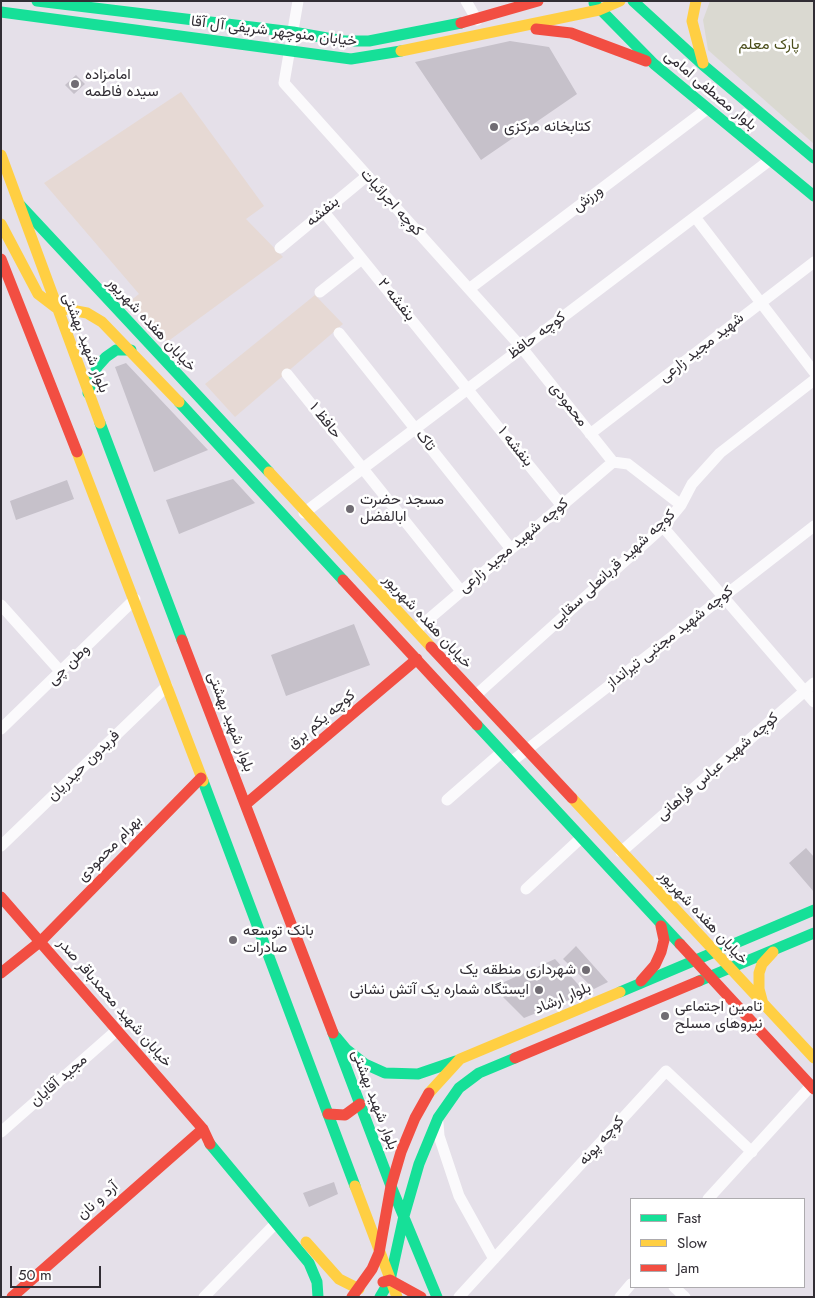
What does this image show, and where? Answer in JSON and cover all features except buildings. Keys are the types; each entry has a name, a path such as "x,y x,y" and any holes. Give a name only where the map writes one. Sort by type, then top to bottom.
{"main road":[{"name":"خیابان منوچهر شریفی آل آقا","path":"36,1 111,5 344,40 369,42 477,20 538,1"},
{"path":"477,20 505,1"},
{"name":"خیابان منوچهر شریفی آل آقا","path":"1,12 351,59 367,58 496,32 620,1"},
{"name":"بلوار مصطفی امامی","path":"632,1 703,65 814,158"},
{"path":"696,1 692,21 703,65"},
{"name":"بلوار مصطفی امامی","path":"596,6 654,64 814,196"},
{"path":"496,32 544,28 571,33 654,64"},
{"name":"بلوار شهید بهشتی","path":"1,155 55,307 391,1186 437,1297"},
{"name":"خیابان هفده شهریور","path":"20,205 304,513 416,630 475,696 814,1058"},
{"path":"1,224 12,242 32,286 38,294 55,307"},
{"path":"1,259 135,600 397,1297"},
{"name":"خیابان هفده شهریور","path":"55,307 87,313 102,322 131,350 661,926 813,1088"},
{"path":"88,393 97,367 106,356 116,350 131,350"},
{"name":"کوچه یکم برق","path":"246,804 417,659"},
{"name":"بهرام محمودی","path":"1,973 41,941 201,778"},
{"name":"خیابان شهید محمدباقر صدر","path":"1,897 203,1129 206,1140 314,1271 318,1297"},
{"name":"بلوار ارشاد","path":"379,1253 391,1186 401,1152 422,1105 432,1088 460,1059 814,910"},
{"path":"641,982 661,952 664,940 661,926"},
{"path":"380,1297 390,1280 404,1216 419,1164 438,1118 459,1088 479,1073 814,933"},
{"path":"764,1004 759,989 759,973 762,964 776,949"},
{"path":"560,1016 568,1036"},
{"path":"333,1034 346,1050 364,1064 385,1073 418,1074 460,1059"},
{"path":"328,1114 345,1114 360,1104"},
{"name":"خیابان شهید محمدباقر صدر","path":"203,1129 214,1133 323,1264 356,1293"},
{"name":"آرد و نان","path":"12,1297 203,1129"},
{"path":"356,1293 379,1253"},
{"path":"356,1293 390,1280 421,1297"}],"street":[{"path":"290,50 298,1"},
{"path":"466,1 477,20"},
{"name":"کوچه اجرائیات","path":"290,50 284,83 522,348"},
{"name":"ورزش","path":"469,289 707,109"},
{"name":"کوچه حافظ","path":"304,513 770,160"},
{"name":"بنفشه","path":"280,248 367,176"},
{"name":"بنفشه ۲","path":"324,212 468,389"},
{"path":"695,217 814,372"},
{"path":"320,292 362,259"},
{"name":"شهید مجید زارعی","path":"590,434 814,262"},
{"name":"تاک","path":"339,333 511,549"},
{"name":"محمودی","path":"522,348 613,462"},
{"name":"حافظ ۱","path":"287,374 461,591"},
{"name":"کوچه شهید قربانعلی سقایی","path":"475,696 663,527 681,505 692,484 720,453 814,380"},
{"name":"بنفشه ۱","path":"468,389 562,506"},
{"path":"613,462 628,464 681,505"},
{"name":"کوچه شهید مجید زارعی","path":"416,630 613,462"},
{"name":"کوچه شهید مجتبی تیرانداز","path":"511,762 814,526"},
{"path":"663,527 814,702"},
{"name":"وطن چی","path":"1,729 135,600"},
{"path":"1,605 61,672"},
{"name":"کوچه شهید عباس فراهانی","path":"621,852 814,683"},
{"name":"فریدون حیدریان","path":"1,846 166,686"},
{"path":"447,800 502,752"},
{"path":"526,888 581,838"},
{"name":"مجید آقایان","path":"1,1132 116,1031"},
{"name":"کوچه پونه","path":"459,1297 666,1071 752,1152"},
{"path":"709,1198 813,1088"},
{"path":"438,1118 439,1136 459,1196 494,1259"},
{"path":"204,1297 276,1223"},
{"path":"620,1297 630,1285"},
{"path":"675,1288 685,1297"}],"shaded area":[{"path":"181,92 264,206 246,219 283,257 167,342 130,301 139,294 44,183"},
{"path":"315,295 343,324 235,417 205,384"}],"green space":[{"name":"پارک معلم","path":"710,1 814,1 814,144 708,50 703,20"}],"traffic: fast":[{"path":"37,1 293,32 344,41 369,41 461,23"},
{"path":"633,1 703,65 814,158"},
{"path":"594,3 654,64 814,196"},
{"path":"1,12 351,59 401,51"},
{"path":"20,205 269,472"},
{"path":"88,393 97,367 106,357 116,350 131,350"},
{"path":"179,402 343,580"},
{"path":"100,423 182,640"},
{"path":"477,725 680,944"},
{"path":"203,781 355,1186"},
{"path":"620,992 814,910"},
{"path":"699,981 814,933"},
{"path":"333,1033 391,1186 437,1297"},
{"path":"336,1037 346,1049 365,1064 385,1073 418,1074 456,1061"},
{"path":"380,1297 390,1280 404,1216 419,1164 438,1118 459,1088 479,1073 515,1058"},
{"path":"210,1144 309,1263 317,1282 318,1297"}],"traffic: slow":[{"path":"401,51 599,10 620,1"},
{"path":"696,1 692,21 703,63"},
{"path":"1,155 100,423"},
{"path":"1,224 38,294 55,307 87,313 102,322 179,402"},
{"path":"77,452 203,781"},
{"path":"269,472 431,647"},
{"path":"572,798 814,1058"},
{"path":"763,1004 759,989 759,973 762,964 773,952"},
{"path":"429,1093 460,1059 620,992"},
{"path":"355,1186 397,1297"},
{"path":"306,1242 339,1279 359,1289"}],"traffic: jam":[{"path":"461,23 538,1"},
{"path":"536,29 571,33 646,61"},
{"path":"1,259 77,452"},
{"path":"343,580 477,725"},
{"path":"182,640 333,1033"},
{"path":"431,647 572,798"},
{"path":"246,804 417,659"},
{"path":"1,973 41,941 201,778"},
{"path":"1,897 203,1129 210,1144"},
{"path":"641,981 655,965 661,952 664,940 661,926"},
{"path":"680,944 814,1089"},
{"path":"515,1058 699,981"},
{"path":"352,1297 372,1269 379,1253 391,1186 401,1152 415,1118 429,1093"},
{"path":"328,1114 345,1115 360,1104"},
{"path":"12,1297 203,1129"},
{"path":"383,1282 390,1280 421,1297"}],"place":[{"name":"امامزاده سیده فاطمه","path":"75,84"},
{"name":"کتابخانه مرکزی","path":"494,127"},
{"name":"مسجد حضرت ابالفضل","path":"350,509"},
{"name":"بانک توسعه صادرات","path":"233,940"},
{"name":"شهرداری منطقه یک","path":"586,970"},
{"name":"ایستگاه شماره یک آتش نشانی","path":"539,990"},
{"name":"تامین اجتماعی نیروهای مسلح","path":"665,1016"}]}
